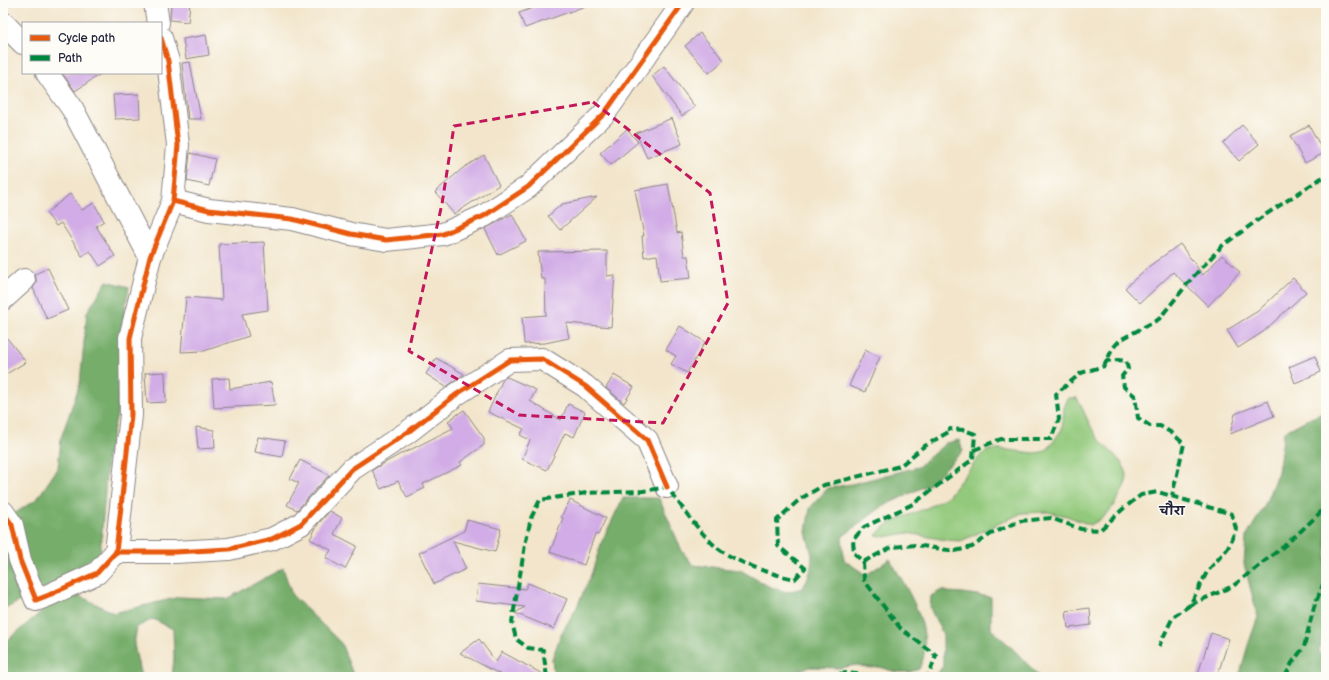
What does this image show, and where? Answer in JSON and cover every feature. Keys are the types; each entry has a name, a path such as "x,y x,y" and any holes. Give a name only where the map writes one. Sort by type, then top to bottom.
{"street":[{"path":"155,3 158,22"},
{"path":"173,201 209,210 292,219 351,234 386,240 444,234 484,216 528,187 604,114 683,3"},
{"path":"3,23 22,42"},
{"path":"3,512 12,525 20,560 36,600 97,573 116,552 131,415 130,338 150,257 173,201 178,144 168,61 162,41"},
{"path":"48,74 72,108 150,257"},
{"path":"3,299 24,280"},
{"path":"116,552 175,552 229,549 272,538 301,524 352,469 408,432 457,394 510,360 542,359 585,386 647,440 668,487"}],"highlighted area":[{"path":"593,102 710,193 728,303 663,423 519,415 409,351 442,204 454,126"}],"green space":[{"path":"107,281 129,287 122,325 117,414 107,457 100,555 56,582 3,610 3,521 37,499 58,468 61,438 80,383 87,312"},
{"path":"1068,398 1077,398 1091,428 1104,445 1119,460 1127,475 1123,489 1106,515 1090,525 1067,516 1047,512 1022,513 961,541 946,540 907,533 885,537 876,535 883,528 894,521 929,507 948,496 981,455 989,450 999,449 1034,453 1042,452 1049,448 1062,429 1064,408"},
{"path":"1326,412 1326,618 1319,651 1326,665 1326,677 1239,677 1258,617 1244,564 1246,537 1264,507 1278,472 1284,432 1306,420"},
{"path":"959,440 963,451 930,484 883,506 842,537 844,560 866,575 890,559 909,593 920,617 925,641 924,656 919,669 910,672 896,672 880,667 871,668 856,665 840,668 810,667 773,677 554,677 552,659 561,634 576,609 591,575 602,541 623,498 659,498 682,551 693,565 740,570 768,586 787,592 803,588 811,570 812,555 806,532 810,508 828,488 852,484 918,467 946,443"},
{"path":"283,568 292,595 341,643 354,677 172,677 174,658 173,629 153,619 137,627 134,645 141,677 3,677 3,644 60,596 76,594 114,613 179,597 227,599"},
{"path":"942,590 947,592 991,597 991,629 1040,677 935,677 943,666 943,635 930,608 931,596"}],"building":[{"path":"171,3 190,3 188,22 170,20"},
{"path":"547,3 588,3 588,5 525,28 519,13"},
{"path":"700,33 724,60 709,73 685,46"},
{"path":"206,35 209,55 186,59 183,39"},
{"path":"190,62 201,119 188,119 182,63"},
{"path":"664,66 695,107 682,116 652,76"},
{"path":"63,74 100,74 75,91"},
{"path":"139,94 140,118 115,119 113,95"},
{"path":"672,118 682,144 647,158 636,133"},
{"path":"1242,125 1259,144 1239,161 1223,143"},
{"path":"1309,125 1324,153 1305,163 1290,136"},
{"path":"627,129 638,142 611,165 600,153"},
{"path":"190,153 215,159 209,186 187,181"},
{"path":"484,155 499,185 454,214 435,192 463,168"},
{"path":"668,184 677,233 681,232 684,256 688,256 691,278 660,281 657,255 644,257 642,236 644,236 635,190"},
{"path":"70,194 82,210 94,203 104,221 96,226 115,256 100,266 90,251 82,256 61,223 56,226 46,213"},
{"path":"597,197 560,230 548,216 562,204"},
{"path":"512,214 526,241 498,255 485,229"},
{"path":"264,242 268,310 242,314 249,336 204,351 181,352 186,297 222,300 219,244"},
{"path":"1180,244 1203,275 1222,255 1240,272 1208,306 1173,272 1140,303 1125,288 1148,267"},
{"path":"607,251 607,276 615,275 611,327 566,323 569,338 545,343 524,344 522,317 546,315 545,279 541,279 538,252"},
{"path":"48,268 68,310 47,319 33,288 36,283 35,274"},
{"path":"1293,278 1306,292 1263,332 1238,348 1227,330 1258,311"},
{"path":"680,326 705,342 687,373 671,364 676,356 666,350"},
{"path":"3,333 26,362 3,376"},
{"path":"865,350 880,357 865,392 849,386"},
{"path":"1315,356 1321,372 1295,383 1289,367"},
{"path":"436,358 464,374 446,387 426,374"},
{"path":"165,372 166,402 147,403 145,373"},
{"path":"614,375 634,387 624,403 606,388"},
{"path":"507,377 536,390 530,401 561,420 568,404 585,412 574,437 565,433 547,470 522,459 530,440 520,435 524,429 488,412 503,379"},
{"path":"229,378 230,389 271,382 275,405 214,408 212,379"},
{"path":"1268,401 1274,416 1230,434 1235,414"},
{"path":"464,410 484,438 484,445 460,462 462,465 423,484 425,488 407,497 398,481 381,489 372,470 406,451 453,428 448,421"},
{"path":"196,427 214,430 215,448 198,449"},
{"path":"258,437 285,441 282,457 255,452"},
{"path":"300,460 329,475 297,510 287,505 299,483 290,479"},
{"path":"570,500 606,518 598,535 595,534 584,565 550,552 563,518 561,517"},
{"path":"330,511 342,518 334,534 357,546 345,569 326,558 331,550 310,539 318,524"},
{"path":"467,520 501,529 495,552 453,541 466,569 434,584 419,553 464,531"},
{"path":"528,583 567,599 554,629 515,613 525,607 476,601 478,584 525,589"},
{"path":"1090,608 1091,625 1068,628 1066,611"},
{"path":"1211,633 1229,639 1217,677 1197,677"},
{"path":"479,639 496,662 502,652 548,677 505,677 460,653"}],"marked path":[{"path":"974,450 1001,439 1051,439 1059,419 1056,394 1081,373 1104,366 1113,348 1120,340 1159,319 1193,277 1222,246 1262,217 1326,175"},
{"path":"1105,364 1106,361 1126,361 1128,369 1122,376 1124,387 1135,396 1138,418 1150,426 1160,426 1172,433 1184,444 1172,496"},
{"path":"922,677 929,675 936,655 901,629 864,580 863,562 854,553 853,540 864,527 913,504 973,459 975,434 964,430 948,429"},
{"path":"547,677 543,650 528,648 516,639 512,622 531,518 540,500 587,493 643,491 667,487 701,532 722,551 741,562 774,574 795,579 805,568 778,546 777,520 800,499 824,485 900,466 923,447 952,430"},
{"path":"863,562 892,547 915,545 955,551 972,547 991,534 1020,521 1051,518 1081,529 1100,530 1141,495 1158,492 1232,514 1236,529 1228,548 1207,572 1190,605 1173,617 1159,646"},
{"path":"1190,605 1233,586 1284,546 1326,507"},
{"path":"1285,677 1292,663 1304,647 1314,607 1326,577"},
{"path":"815,677 846,673 886,677"}],"cycle path":[{"path":"173,201 209,210 292,219 351,234 386,240 443,234 484,216 528,187 604,114 683,3"},
{"path":"3,512 12,525 20,560 36,600 97,573 116,552 131,415 130,338 150,257 173,201 178,145 168,61 162,41"},
{"path":"116,552 175,552 229,549 272,539 301,524 352,469 408,432 457,394 510,360 542,359 585,386 647,440 667,487"}],"district":[{"name":"चौरा","path":"1172,511"}]}
